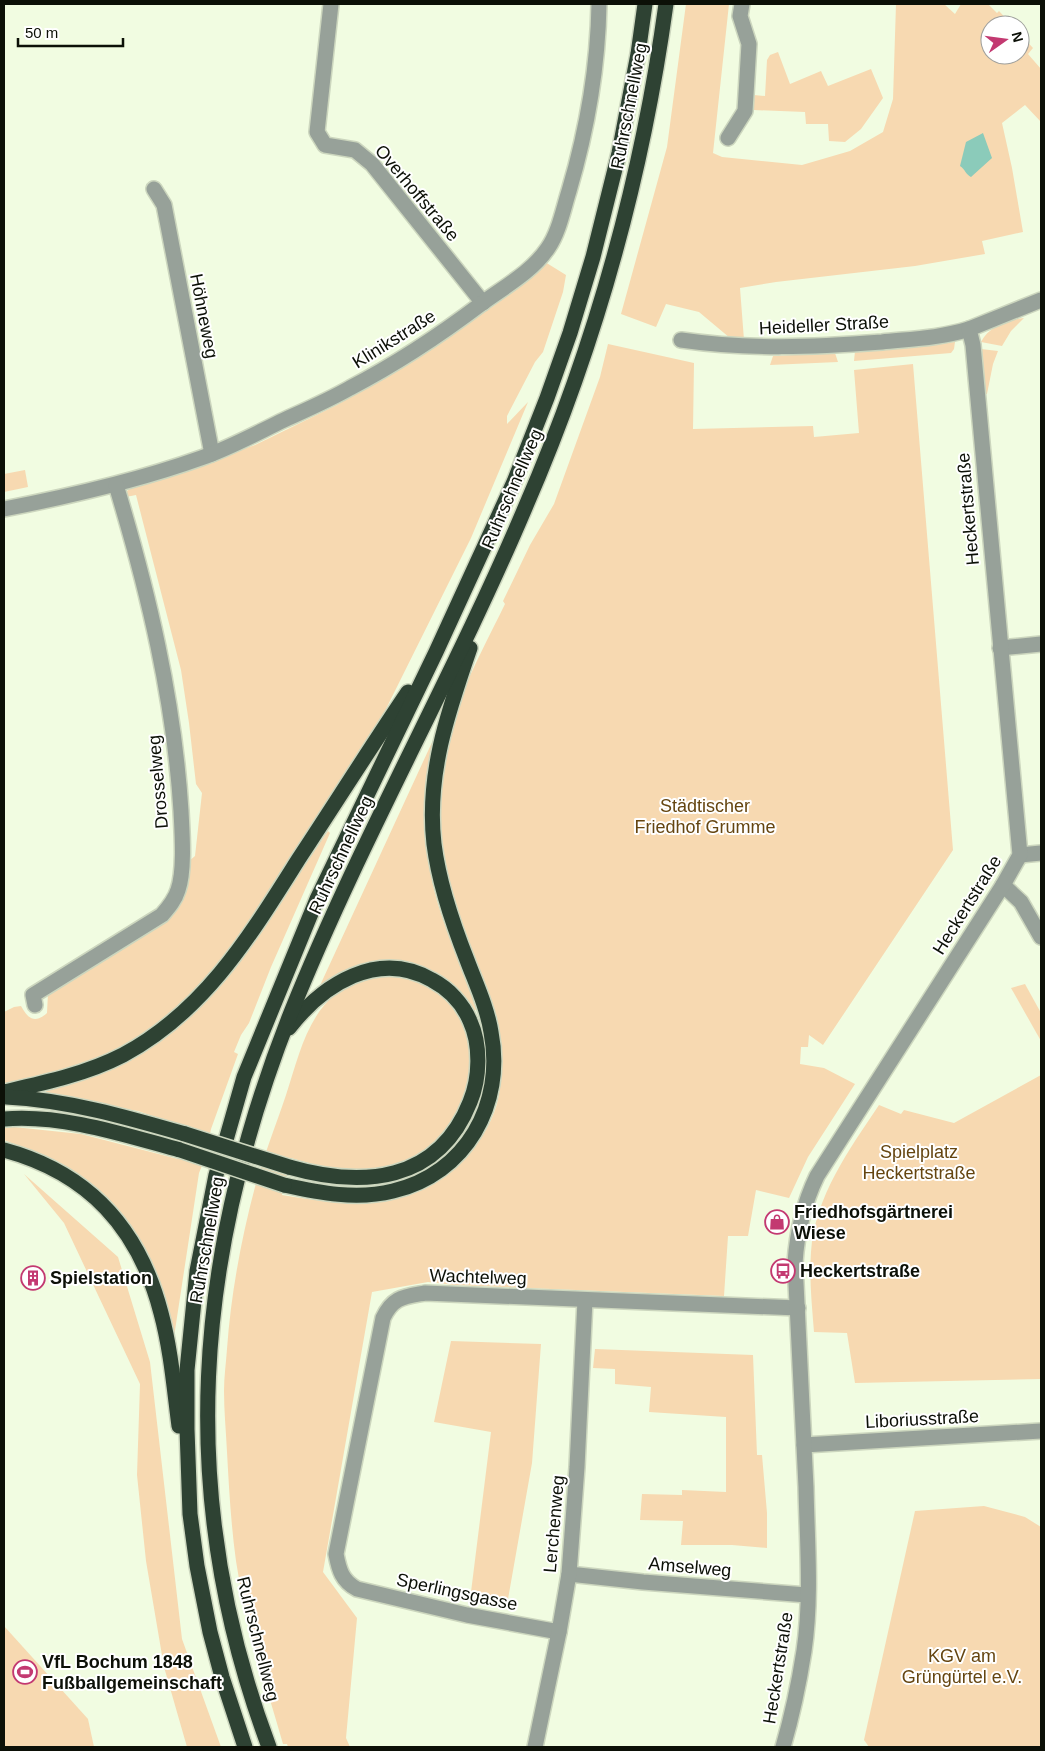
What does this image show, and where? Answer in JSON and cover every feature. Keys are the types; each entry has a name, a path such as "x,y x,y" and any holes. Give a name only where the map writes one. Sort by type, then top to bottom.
{"highway":[{"name":"Ruhrschnellweg","path":"245,1747 222,1677 210,1632 198,1573 190,1514 186,1429 187,1370 197,1270 216,1175 244,1077 317,899 436,652 514,482 547,398 576,316 593,258 619,153 638,54 645,4"},
{"name":"Ruhrschnellweg","path":"269,1747 244,1671 222,1577 210,1489 206,1414 211,1326 226,1229 247,1142 279,1044 304,981 349,878 493,580 544,463 591,336 620,233 640,150 655,77 666,4"},
{"path":"4,1119 32,1118 89,1127 180,1150 284,1185 323,1194 357,1196 392,1192 414,1185 436,1174 453,1159 479,1126 488,1106 494,1078 495,1052 481,996 444,896 434,843 432,801 435,766 443,732 493,580"},
{"path":"4,1092 56,1080 122,1055 167,1026 212,983 244,944 436,652"},
{"path":"4,1097 27,1098 88,1108 185,1134 288,1167 324,1176 362,1179 395,1174 416,1166 434,1154 451,1136 463,1119 474,1090 477,1051 476,1037 470,1021 462,1006 450,992 440,984 410,970 388,967 365,971 339,983 300,1015 286,1031 279,1044"},
{"path":"4,1150 55,1169 71,1178 100,1202 113,1216 124,1229 139,1254 157,1297 168,1342 190,1514"}],"street":[{"name":"Overhoffstraße","path":"331,4 318,132 325,145 355,150 372,164 482,303"},
{"name":"Klinikstraße","path":"4,509 116,485 212,454 350,389 464,318 539,259 548,248 556,231 580,153 594,81 599,4"},
{"path":"728,138 745,111 749,44 740,16 742,4"},
{"name":"Höhneweg","path":"154,189 164,205 212,454"},
{"path":"969,329 1041,300"},
{"name":"Heideller Straße","path":"681,340 717,346 775,348 844,345 938,337 969,329"},
{"name":"Heckertstraße","path":"783,1747 797,1693 804,1649 808,1562 795,1263 797,1235 808,1195 817,1176 862,1102 1003,885 1020,855 974,352 969,329"},
{"name":"Drosselweg","path":"35,1005 33,995 162,915 172,904 179,889 182,836 178,768 168,694 153,620 116,485"},
{"path":"1000,648 1041,644"},
{"path":"1020,855 1041,853"},
{"path":"1003,885 1021,902 1041,937"},
{"name":"Wachtelweg","path":"349,1584 338,1570 336,1554 383,1318 388,1307 396,1299 425,1293 798,1308"},
{"name":"Lerchenweg","path":"535,1747 569,1574 577,1467 585,1300"},
{"name":"Liboriusstraße","path":"804,1445 1041,1431"},
{"name":"Amselweg","path":"569,1574 660,1584 807,1595"},
{"name":"Sperlingsgasse","path":"349,1584 357,1589 467,1615 559,1632"}],"green space":[{"path":"686,4 729,4 713,153 722,157 802,165 850,151 883,132 893,99 896,4 944,4 955,14 961,4 988,4 997,13 999,11 1003,15 980,15 980,65 1030,65 1030,56 1041,69 1041,122 1025,105 1002,123 1023,232 982,241 985,254 915,266 740,288 744,340 730,338 699,312 666,304 656,327 621,314 667,147"},
{"path":"778,52 790,84 821,71 828,86 871,69 883,98 861,129 845,142 829,141 828,124 806,124 805,112 754,110 754,95 765,96 767,60 770,55"},
{"path":"545,262 566,275 563,292 543,352 535,362 507,416 507,424 528,402 471,538 377,727 257,913 207,978 177,1008 150,1030 102,1057 81,1066 4,1084 4,1012 21,1006 32,1019 43,1016 47,1013 48,993 173,914 184,895 189,861 195,856 202,793 196,784 181,670 136,495 126,497 127,491 255,445 337,405 417,357 495,305 524,283"},
{"path":"1024,318 1011,331 1002,346 981,342 993,328 1011,320"},
{"path":"955,342 951,353 854,361 855,351"},
{"name":"Städtischer Friedhof Grumme","path":"608,344 694,363 693,429 813,426 814,437 859,433 854,370 913,364 953,850 823,1045 809,1035 808,1047 801,1047 800,1064 824,1068 855,1084 808,1157 789,1198 756,1190 748,1236 728,1236 724,1296 455,1285 428,1282 372,1292 323,1572 357,1618 346,1738 350,1747 288,1747 287,1744 283,1744 250,1630 236,1561 231,1520 224,1380 231,1308 245,1227 255,1187 303,1042 320,1011 332,997 346,987 364,979 389,975 405,977 429,987 449,1003 462,1023 469,1045 470,1068 467,1092 457,1115 443,1135 425,1152 414,1159 388,1169 364,1172 333,1169 291,1158 282,1195 325,1201 367,1203 381,1202 412,1194 429,1186 458,1165 471,1151 491,1121 497,1104 500,1085 502,1065 500,1036 490,998 463,929 448,880 440,819 440,789 444,758 455,714 470,676 505,604 503,601 530,545 554,504 600,377"},
{"path":"981,349 998,351 993,364 987,394 985,394"},
{"path":"835,353 838,362 770,365 773,356"},
{"path":"25,470 28,487 4,492 4,474"},
{"path":"434,738 428,779 426,820 432,881 441,915 478,1008 474,1011 456,990 435,974 410,965 397,963 376,962 359,966 341,975 317,992"},
{"path":"328,831 330,833 271,967 249,1023 241,1035 234,1052 238,1054 211,1129 205,1158 199,1173 174,1337 164,1294 152,1263 122,1215 101,1193 77,1173 42,1154 4,1140 4,1128 14,1127 81,1134 178,1159 188,1125 182,1126 138,1111 46,1095 46,1089 83,1079 133,1059 192,1014 231,972"},
{"path":"1025,984 1041,1013 1041,1041 1011,988"},
{"name":"Spielplatz Heckertstraße","path":"1041,1075 1041,1379 855,1383 847,1333 814,1332 811,1282 811,1252 819,1212 826,1193 845,1157 879,1105 901,1114 904,1110 954,1123"},
{"path":"24,1174 118,1257 150,1362 182,1639 221,1747 187,1747 164,1667 146,1561 137,1475 140,1384 64,1223"},
{"path":"451,1341 541,1344 532,1463 508,1599 471,1592 491,1432 434,1422"},
{"path":"595,1349 753,1355 757,1455 762,1455 767,1513 767,1548 732,1545 681,1545 683,1521 640,1520 642,1494 682,1495 682,1490 726,1492 726,1417 649,1412 651,1387 615,1384 615,1369 593,1368"},
{"name":"KGV am Grüngürtel e.V.","path":"984,1506 1025,1517 1041,1527 1041,1747 869,1747 864,1740 915,1511"},
{"name":"VfL Bochum 1848 Fußballgemeinschaft","path":"4,1626 88,1719 94,1747 4,1747"}],"water":[{"path":"983,133 992,158 971,177 960,166 966,142"}],"place":[{"name":"Friedhofsgärtnerei Wiese","path":"777,1222"},
{"name":"Heckertstraße","path":"783,1271"},
{"name":"Spielstation","path":"33,1278"},
{"name":"VfL Bochum 1848 Fußballgemeinschaft","path":"25,1672"}]}
